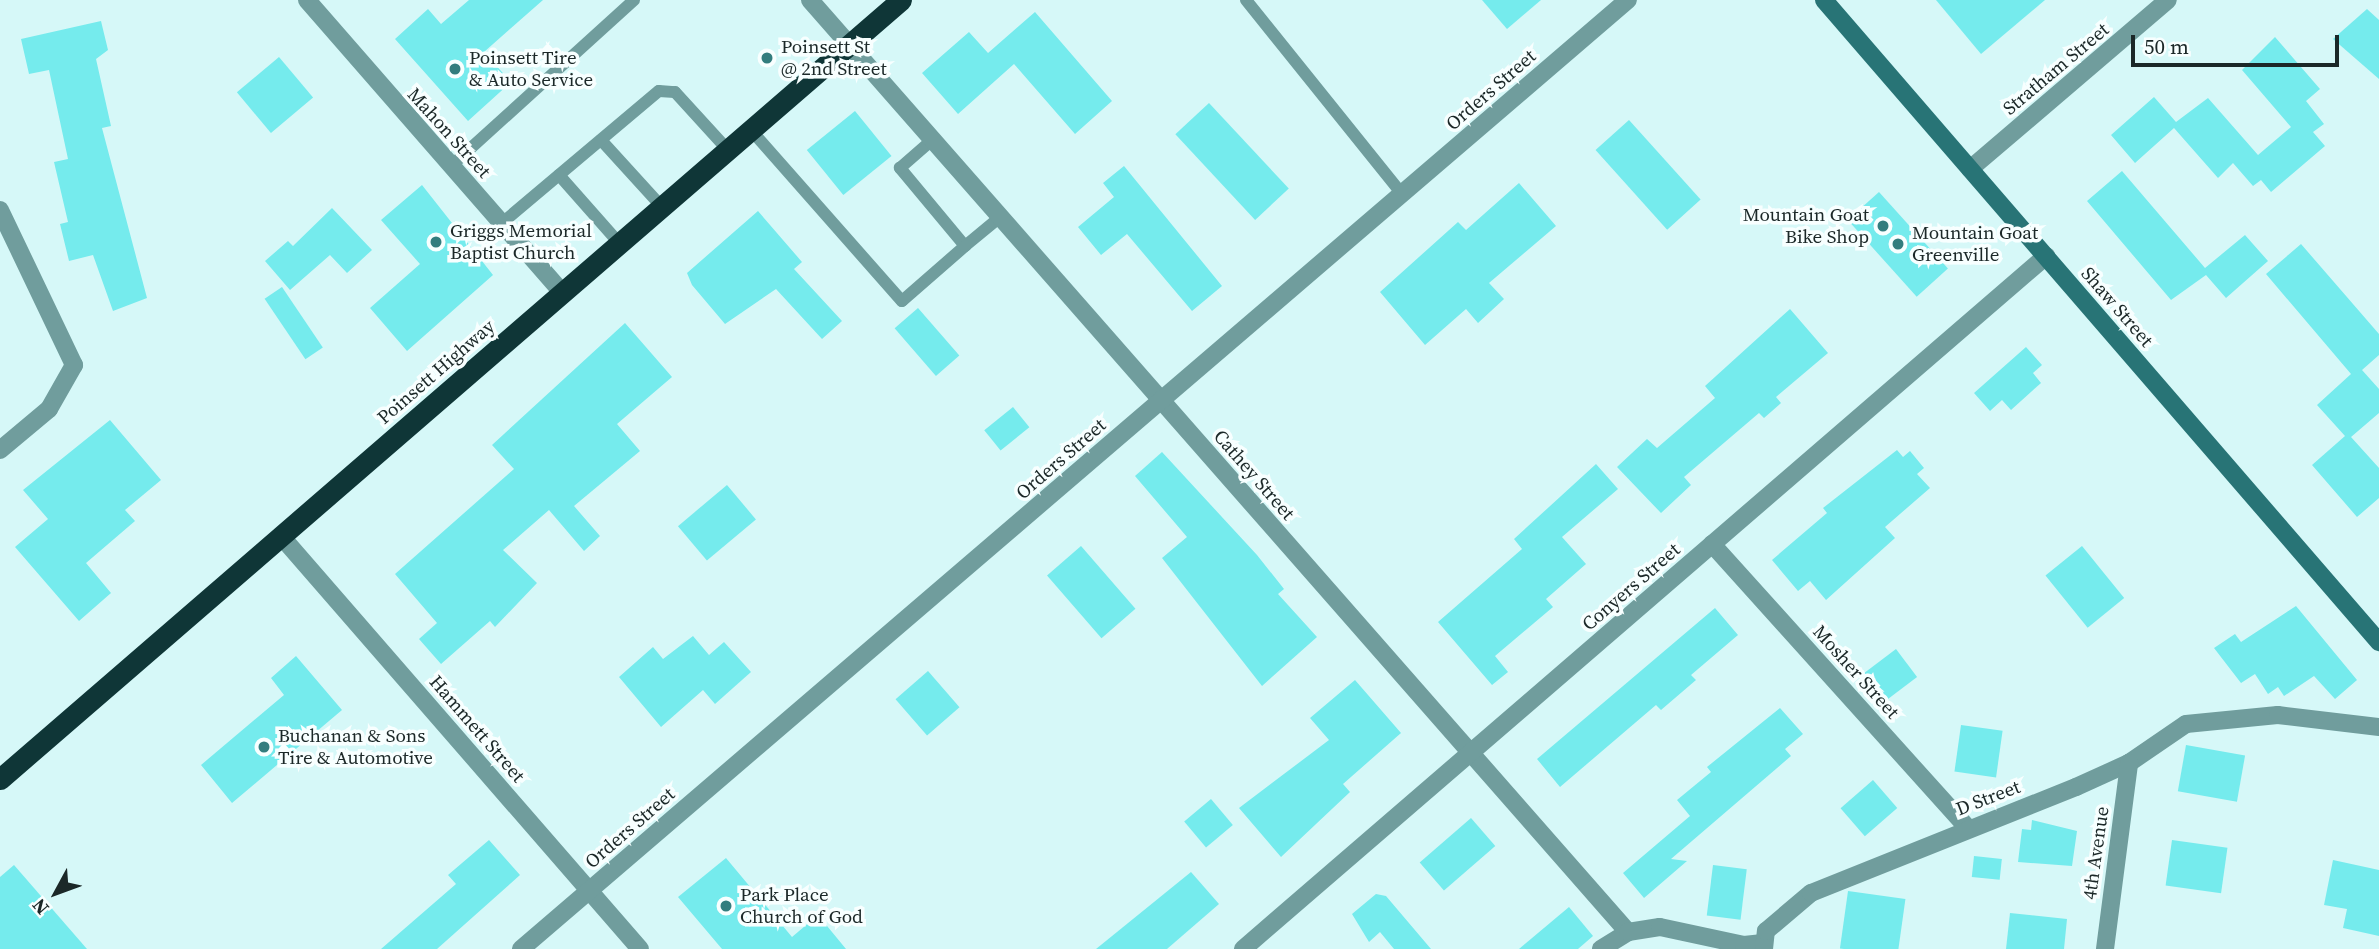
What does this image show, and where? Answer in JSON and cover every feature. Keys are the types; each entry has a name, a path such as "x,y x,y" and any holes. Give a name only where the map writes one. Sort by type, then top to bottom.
{"highway":[{"name":"Poinsett Highway","path":"0,779 901,0"}],"street":[{"name":"Mahon Street","path":"307,0 563,293"},
{"name":"Cathey Street","path":"810,0 1628,932"},
{"name":"Orders Street","path":"521,949 1628,0"},
{"name":"Shaw Street","path":"1824,0 2379,642"},
{"name":"Stratham Street","path":"1970,169 2168,0"},
{"path":"0,210 74,365 49,409 0,450"},
{"name":"Conyers Street","path":"1243,949 2046,256"},
{"name":"Hammett Street","path":"281,536 640,949"},
{"name":"Mosher Street","path":"1712,544 1968,828"},
{"name":"D Street","path":"1628,932 1660,927 1744,945 1763,946 1766,931 1811,893 2129,763 2171,730 2226,716 2379,727"},
{"name":"4th Avenue","path":"2105,949 2129,763"},
{"path":"1601,949 1628,932"}],"lane":[{"path":"451,166 634,0"},
{"path":"1246,0 1402,194"},
{"path":"502,223 601,139 667,89 728,150"},
{"path":"751,130 902,301 1000,217"},
{"path":"601,139 662,207"},
{"path":"932,140 901,168 965,246"},
{"path":"559,175 620,243"}],"building":[{"path":"469,0 543,0 484,52 511,82 468,121 395,39 428,9 441,24"},
{"path":"1482,0 1541,0 1507,29"},
{"path":"1936,0 2045,0 1981,54"},
{"path":"2367,9 2379,20 2379,79 2333,39"},
{"path":"1035,12 1112,101 1075,134 1014,64 958,114 922,73 969,32 988,53"},
{"path":"101,21 108,50 96,59 111,126 102,128 147,298 113,311 93,255 69,261 60,224 68,222 54,162 68,159 49,70 29,74 21,39"},
{"path":"2275,37 2320,89 2306,101 2324,124 2313,132 2325,146 2271,192 2261,180 2253,186 2233,163 2218,178 2174,128 2135,163 2111,135 2154,97 2176,122 2208,98 2258,155 2291,127 2242,70"},
{"path":"279,57 313,98 271,133 237,92"},
{"path":"1209,103 1289,189 1255,220 1175,134"},
{"path":"855,111 892,156 843,195 807,150"},
{"path":"1629,120 1701,200 1667,230 1596,150"},
{"path":"1124,166 1222,286 1192,311 1127,234 1101,255 1078,227 1114,197 1103,183"},
{"path":"2122,171 2205,268 2245,235 2268,261 2226,298 2206,275 2171,300 2087,201"},
{"path":"1519,183 1556,226 1489,283 1504,299 1478,323 1466,309 1425,345 1380,292 1458,222 1466,230"},
{"name":"Griggs Memorial Baptist Church","path":"422,185 493,275 407,351 370,308 420,264 381,220"},
{"name":"Mountain Goat Greenville","path":"1879,192 1948,269 1917,297 1848,220"},
{"path":"332,208 372,250 347,273 330,255 290,290 265,261 288,241 293,246"},
{"path":"758,211 802,262 794,269 842,321 822,339 776,289 725,324 692,285 687,273"},
{"path":"2301,244 2379,334 2379,355 2362,370 2379,389 2379,413 2351,437 2379,468 2379,498 2357,517 2312,465 2345,436 2317,405 2351,374 2266,274"},
{"path":"282,287 323,348 305,359 265,299"},
{"path":"918,308 959,356 936,376 895,328"},
{"path":"1790,309 1828,353 1776,397 1781,403 1764,418 1759,413 1684,477 1691,485 1661,513 1617,467 1647,439 1657,448 1715,398 1705,386"},
{"path":"625,323 672,377 617,424 640,451 574,506 600,536 584,551 549,510 503,550 537,583 495,627 490,621 441,664 419,639 437,623 395,574 514,469 492,445"},
{"path":"2026,347 2042,365 2033,373 2041,383 2011,410 2002,400 1990,411 1974,393"},
{"path":"1013,407 1029,427 1001,450 984,430"},
{"path":"110,420 161,480 125,510 135,521 86,563 111,593 79,621 15,547 48,519 23,490"},
{"path":"1897,450 1903,457 1910,451 1924,468 1917,474 1930,488 1885,527 1895,538 1826,600 1810,581 1798,591 1772,560 1827,513 1823,508"},
{"path":"1162,452 1257,555 1284,589 1278,594 1317,637 1262,686 1162,558 1187,537 1135,476"},
{"path":"1596,464 1618,489 1562,537 1586,564 1546,599 1553,607 1495,656 1508,672 1492,685 1438,622 1522,549 1514,539"},
{"path":"727,485 756,519 707,561 678,526"},
{"path":"1081,546 1135,609 1101,638 1047,576"},
{"path":"2082,546 2124,598 2088,628 2045,576"},
{"path":"2296,606 2357,680 2335,699 2314,676 2284,696 2278,687 2268,694 2255,674 2241,683 2214,648 2235,634 2241,642"},
{"path":"1715,608 1738,635 1691,675 1696,680 1661,710 1656,705 1560,787 1537,759"},
{"path":"693,636 709,655 724,642 751,672 715,704 703,690 661,727 619,677 653,647 663,659"},
{"path":"1896,649 1917,677 1884,702 1863,674"},
{"path":"296,656 342,710 232,803 201,765 284,695 271,678"},
{"path":"928,671 959,707 927,735 896,699"},
{"path":"1355,680 1401,733 1343,784 1350,792 1281,857 1239,808 1329,740 1310,718"},
{"path":"1780,708 1803,734 1785,749 1791,756 1671,859 1687,861 1644,898 1623,873 1690,816 1677,800 1711,772 1707,767"},
{"path":"1961,725 2003,731 1996,777 1954,772"},
{"path":"2186,745 2245,755 2237,802 2178,791"},
{"path":"1873,780 1897,808 1865,836 1841,808"},
{"path":"1211,799 1233,825 1206,848 1184,821"},
{"path":"1471,818 1495,846 1444,891 1420,863"},
{"path":"2032,820 2077,831 2072,866 2018,862 2022,829 2031,830"},
{"path":"489,840 520,875 437,949 381,949 456,884 448,875"},
{"path":"2172,840 2227,848 2221,893 2166,886"},
{"path":"1974,856 2002,859 2000,880 1972,877"},
{"name":"Park Place Church of God","path":"726,858 792,937 818,915 846,949 722,949 678,897"},
{"path":"2333,860 2379,870 2379,936 2343,928 2347,909 2324,905"},
{"path":"14,865 87,949 0,949 0,877"},
{"path":"1713,865 1747,869 1741,920 1707,916"},
{"path":"1191,872 1219,904 1167,949 1096,949"},
{"path":"1848,891 1905,899 1898,949 1840,948"},
{"path":"1376,894 1386,896 1431,949 1394,949 1380,932 1369,942 1352,914"},
{"path":"1569,907 1593,936 1578,949 1519,949"},
{"path":"2010,913 2067,919 2064,949 2006,949"}],"place":[{"name":"Poinsett St @ 2nd Street","path":"767,58"},
{"name":"Poinsett Tire & Auto Service","path":"455,69"},
{"name":"Mountain Goat Bike Shop","path":"1883,226"},
{"name":"Griggs Memorial Baptist Church","path":"436,242"},
{"name":"Mountain Goat Greenville","path":"1898,244"},
{"name":"Buchanan & Sons Tire & Automotive","path":"264,747"},
{"name":"Park Place Church of God","path":"726,906"}]}
